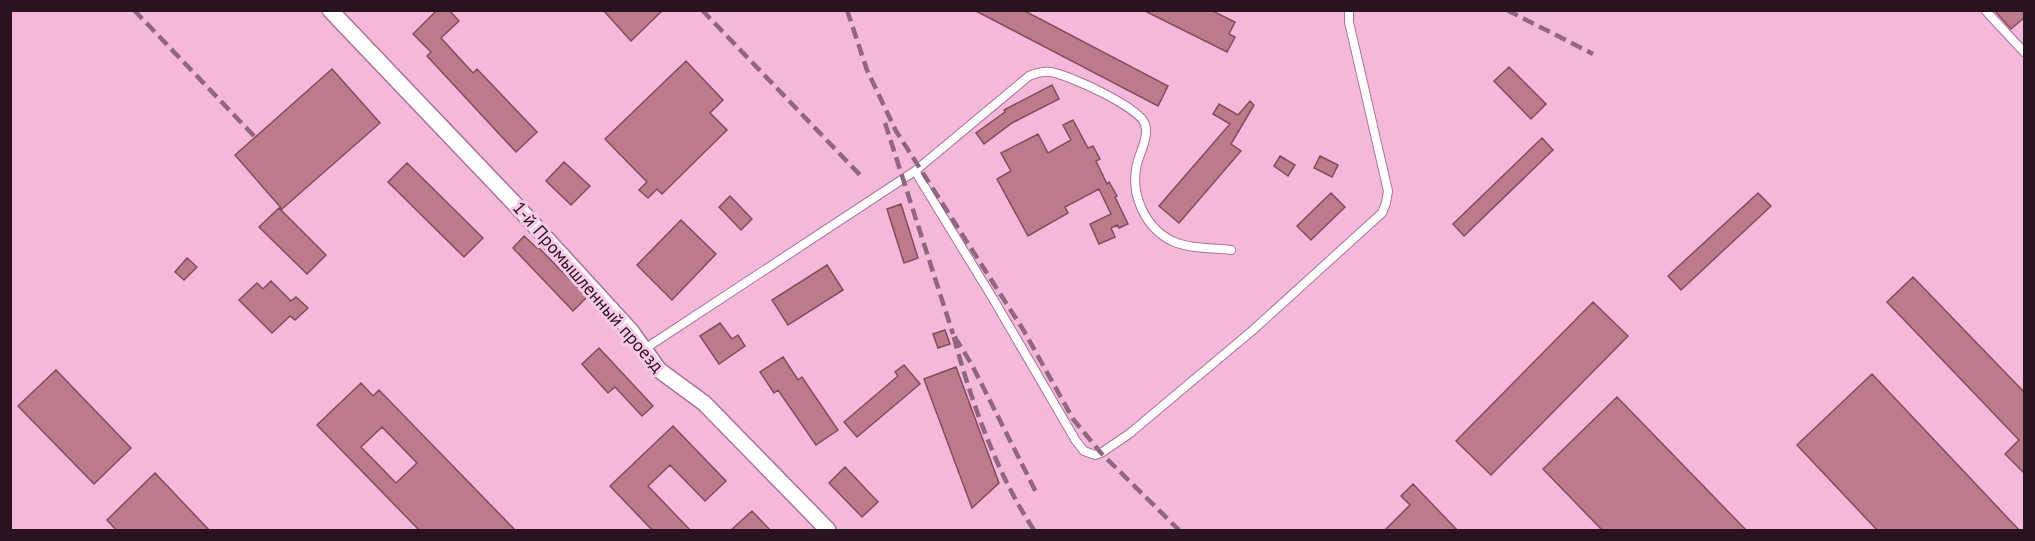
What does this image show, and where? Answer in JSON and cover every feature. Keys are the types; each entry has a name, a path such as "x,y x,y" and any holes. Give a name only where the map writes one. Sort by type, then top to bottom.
{"street":[{"name":"1-й Промышленный проезд","path":"330,10 513,202 631,331 643,350 668,378 704,403 828,531"}],"lane":[{"path":"915,171 1076,441 1089,454 1101,453 1129,434 1253,330 1382,213 1388,191 1349,22 1349,10"},
{"path":"1985,10 2025,52"},
{"path":"643,350 915,171 1029,76 1040,72 1053,72 1103,93 1138,114 1143,120 1146,132 1136,166 1135,184 1142,210 1148,220 1159,232 1173,241 1190,246 1231,250"}],"building":[{"path":"437,10 449,10 459,21 441,38 473,73 477,69 537,132 516,152 427,56 431,52 413,34"},
{"path":"603,10 663,10 631,41"},
{"path":"974,10 1023,10 1168,86 1158,106"},
{"path":"1143,10 1211,10 1235,22 1229,34 1235,37 1227,52"},
{"path":"1994,10 2025,10 2025,17 2011,29"},
{"path":"686,61 723,100 710,113 727,130 662,194 657,189 648,198 639,190 647,182 605,139"},
{"path":"1509,67 1546,104 1531,119 1494,81"},
{"path":"332,69 380,123 282,209 235,155"},
{"path":"1052,85 1059,99 1012,123 984,144 976,133 1005,112 1004,110"},
{"path":"1250,101 1254,105 1231,144 1241,151 1179,223 1159,206 1230,124 1213,114 1219,104 1238,115"},
{"path":"1073,120 1088,148 1093,146 1100,159 1096,161 1107,184 1109,182 1117,196 1115,197 1128,224 1119,228 1117,225 1111,228 1115,237 1099,244 1090,224 1111,214 1099,189 1065,207 1068,213 1028,236 997,179 1011,171 1001,153 1038,134 1048,153 1071,140 1063,125"},
{"path":"1542,138 1553,150 1464,236 1453,224"},
{"path":"1280,156 1295,165 1288,176 1274,166"},
{"path":"1320,156 1338,165 1332,177 1314,168"},
{"path":"564,162 590,186 571,205 546,181"},
{"path":"407,163 483,238 464,257 388,182"},
{"path":"1331,193 1345,207 1311,240 1297,226"},
{"path":"1758,193 1771,206 1681,290 1668,276"},
{"path":"730,196 752,219 741,230 719,207"},
{"path":"901,204 918,258 904,263 887,209"},
{"path":"279,208 326,255 307,274 259,227"},
{"path":"681,220 716,254 672,300 637,265"},
{"path":"524,236 538,247 587,297 573,311 513,248"},
{"path":"187,258 197,267 184,280 175,272"},
{"path":"827,265 843,290 788,325 772,300"},
{"path":"1913,277 2025,393 2025,474 2005,454 2019,440 1887,302"},
{"path":"271,281 291,301 296,297 308,308 295,320 290,316 272,333 239,300 257,283 263,289"},
{"path":"1593,302 1628,336 1491,475 1456,441"},
{"path":"720,323 732,339 738,335 745,346 719,364 700,336"},
{"path":"945,330 950,344 938,348 933,334"},
{"path":"599,348 653,406 642,416 615,387 608,393 582,364"},
{"path":"783,357 798,380 802,377 838,430 816,445 778,390 774,393 760,372"},
{"path":"904,365 920,384 857,437 844,422 898,376 895,372"},
{"path":"956,367 999,483 972,508 924,379"},
{"path":"56,370 131,448 94,484 18,406"},
{"path":"1872,374 2020,531 1878,531 1797,445"},
{"path":"361,383 373,396 379,390 516,531 420,531 317,425","holes":["382,427 417,463 396,483 361,447"]},
{"path":"1617,397 1747,531 1603,531 1543,469"},
{"path":"673,426 726,481 705,501 670,465 648,486 691,531 653,531 610,486"},
{"path":"845,467 878,502 862,517 829,483"},
{"path":"155,473 210,531 117,531 107,520"},
{"path":"1413,484 1458,531 1384,531 1410,505 1401,496"},
{"path":"752,511 771,531 730,531"}],"railway":[{"path":"134,10 255,137"},
{"path":"702,10 860,175"},
{"path":"847,10 867,70 896,131 1024,331 1073,419 1101,453 1179,530"},
{"path":"1507,10 1593,54"},
{"path":"885,123 953,334"},
{"path":"1034,530 1008,485 986,435 953,334 972,365 1038,496"}]}
